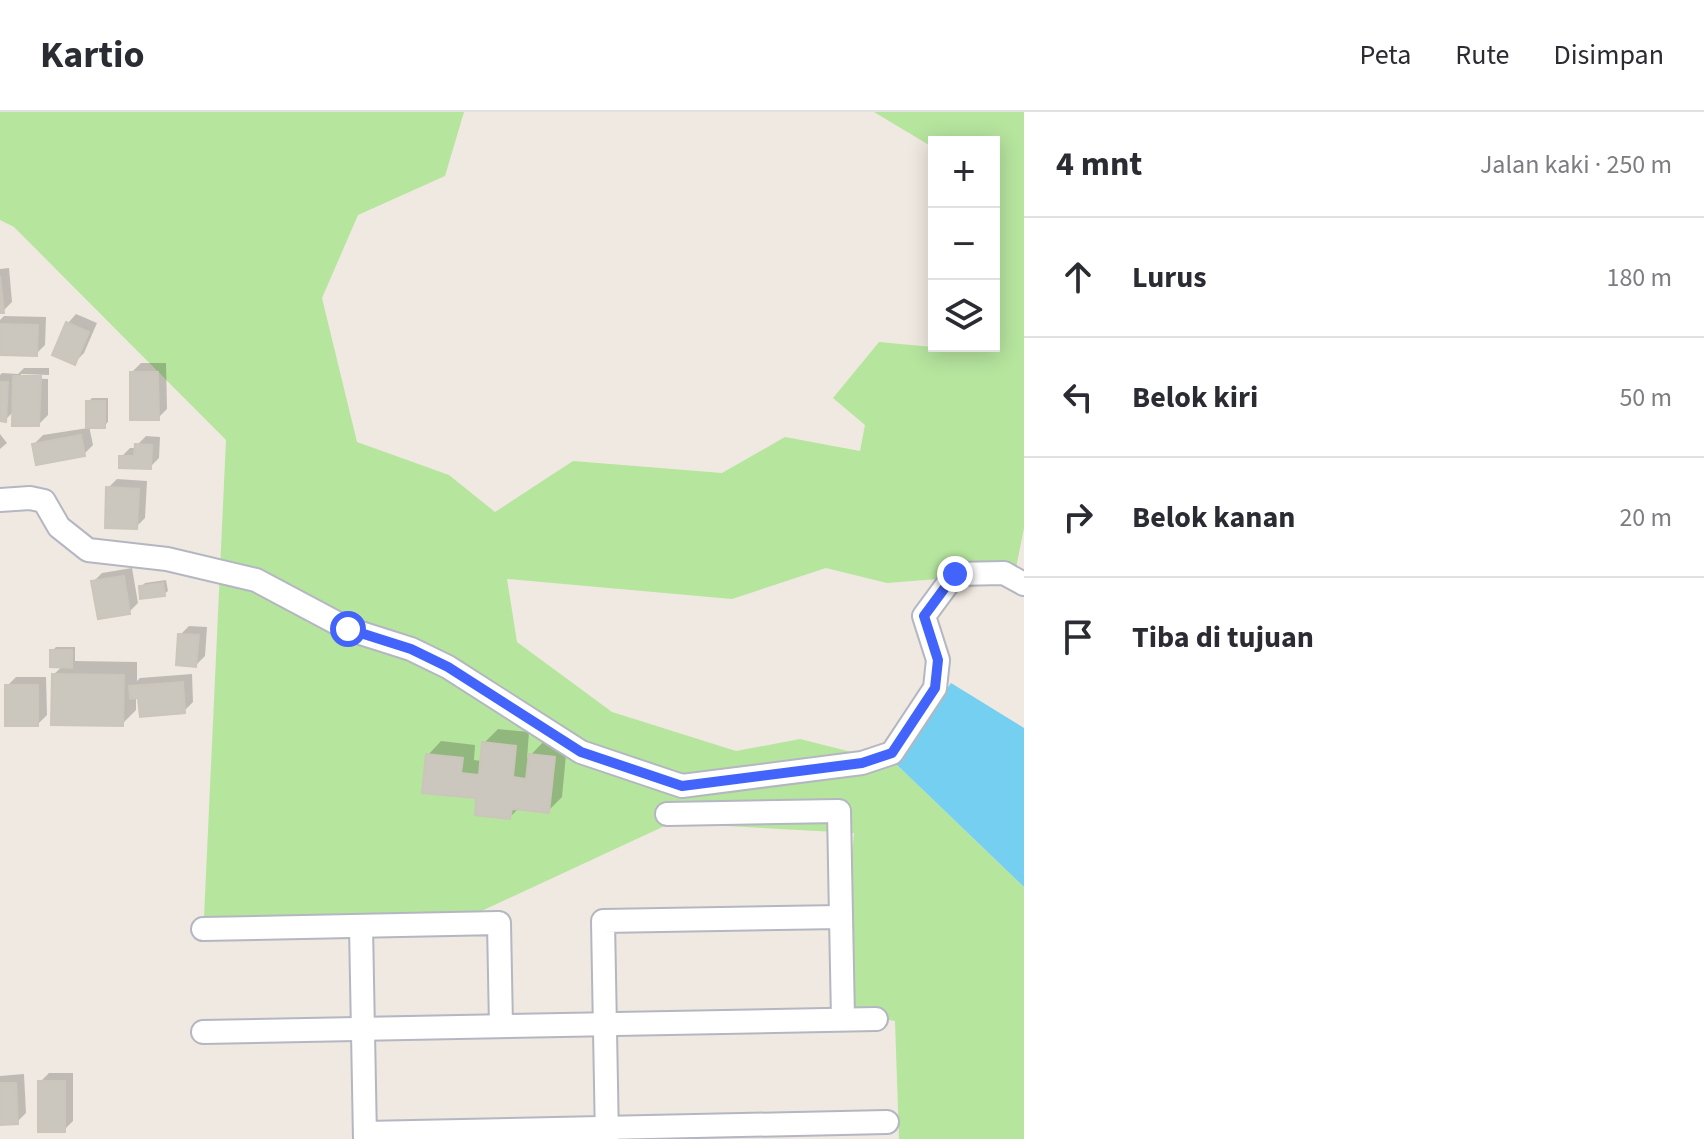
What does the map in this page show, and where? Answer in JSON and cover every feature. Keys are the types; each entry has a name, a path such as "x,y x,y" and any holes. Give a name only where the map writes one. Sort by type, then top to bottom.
{"street":[{"path":"0,500 30,498 44,501 59,527 88,550 167,559 256,580 348,629 411,649 448,667 581,752 682,786 862,763 892,753 935,688 938,660 924,616 955,574 1004,573 1024,584"},
{"path":"667,814 839,811 843,1019"},
{"path":"607,1133 603,921 841,917"},
{"path":"203,929 499,923 501,1026"},
{"path":"361,926 365,1136 835,1131 887,1122"},
{"path":"203,1032 876,1019"}],"green space":[{"path":"0,112 464,112 445,176 358,215 322,298 357,442 449,475 495,512 573,461 722,473 785,437 860,451 865,425 833,398 879,342 928,347 928,352 1000,352 1000,136 928,136 928,144 874,112 1024,112 1024,528 1015,573 887,583 826,568 732,599 507,579 517,642 612,712 736,751 800,739 895,763 1024,887 1024,1139 899,1139 895,1021 837,1012 854,833 671,823 449,926 203,939 226,440 14,227 0,220"}],"water":[{"path":"951,683 1024,728 1024,887 895,763"}],"building":[{"path":"0,276 4,313 0,313"},
{"path":"66,322 89,332 75,365 52,355"},
{"path":"0,324 38,325 37,356 0,355"},
{"path":"130,372 158,372 159,420 130,420"},
{"path":"13,376 41,376 39,426 12,426"},
{"path":"0,382 8,382 6,422 0,421"},
{"path":"86,401 105,401 105,428 86,428"},
{"path":"81,435 85,456 36,465 32,444"},
{"path":"135,444 152,445 151,469 119,468 119,456 134,456"},
{"path":"106,487 139,489 137,529 105,528"},
{"path":"124,576 130,614 98,619 91,581"},
{"path":"163,583 165,596 140,599 139,586"},
{"path":"178,634 199,635 196,667 176,665"},
{"path":"50,650 72,650 72,668 50,667"},
{"path":"52,674 124,675 123,726 51,725"},
{"path":"183,682 185,713 140,717 138,698 130,699 129,686"},
{"path":"5,685 38,685 38,726 5,726"},
{"path":"482,742 516,746 513,777 526,779 529,754 555,757 549,813 512,809 510,819 475,815 476,798 422,793 426,754 463,758 461,773 479,775"},
{"path":"38,1081 65,1081 65,1132 38,1132"},
{"path":"0,1083 16,1083 18,1124 0,1125"}],"route":[{"path":"348,629 411,649 448,667 581,752 682,786 862,763 892,753 935,688 938,660 924,616 955,574"}]}
